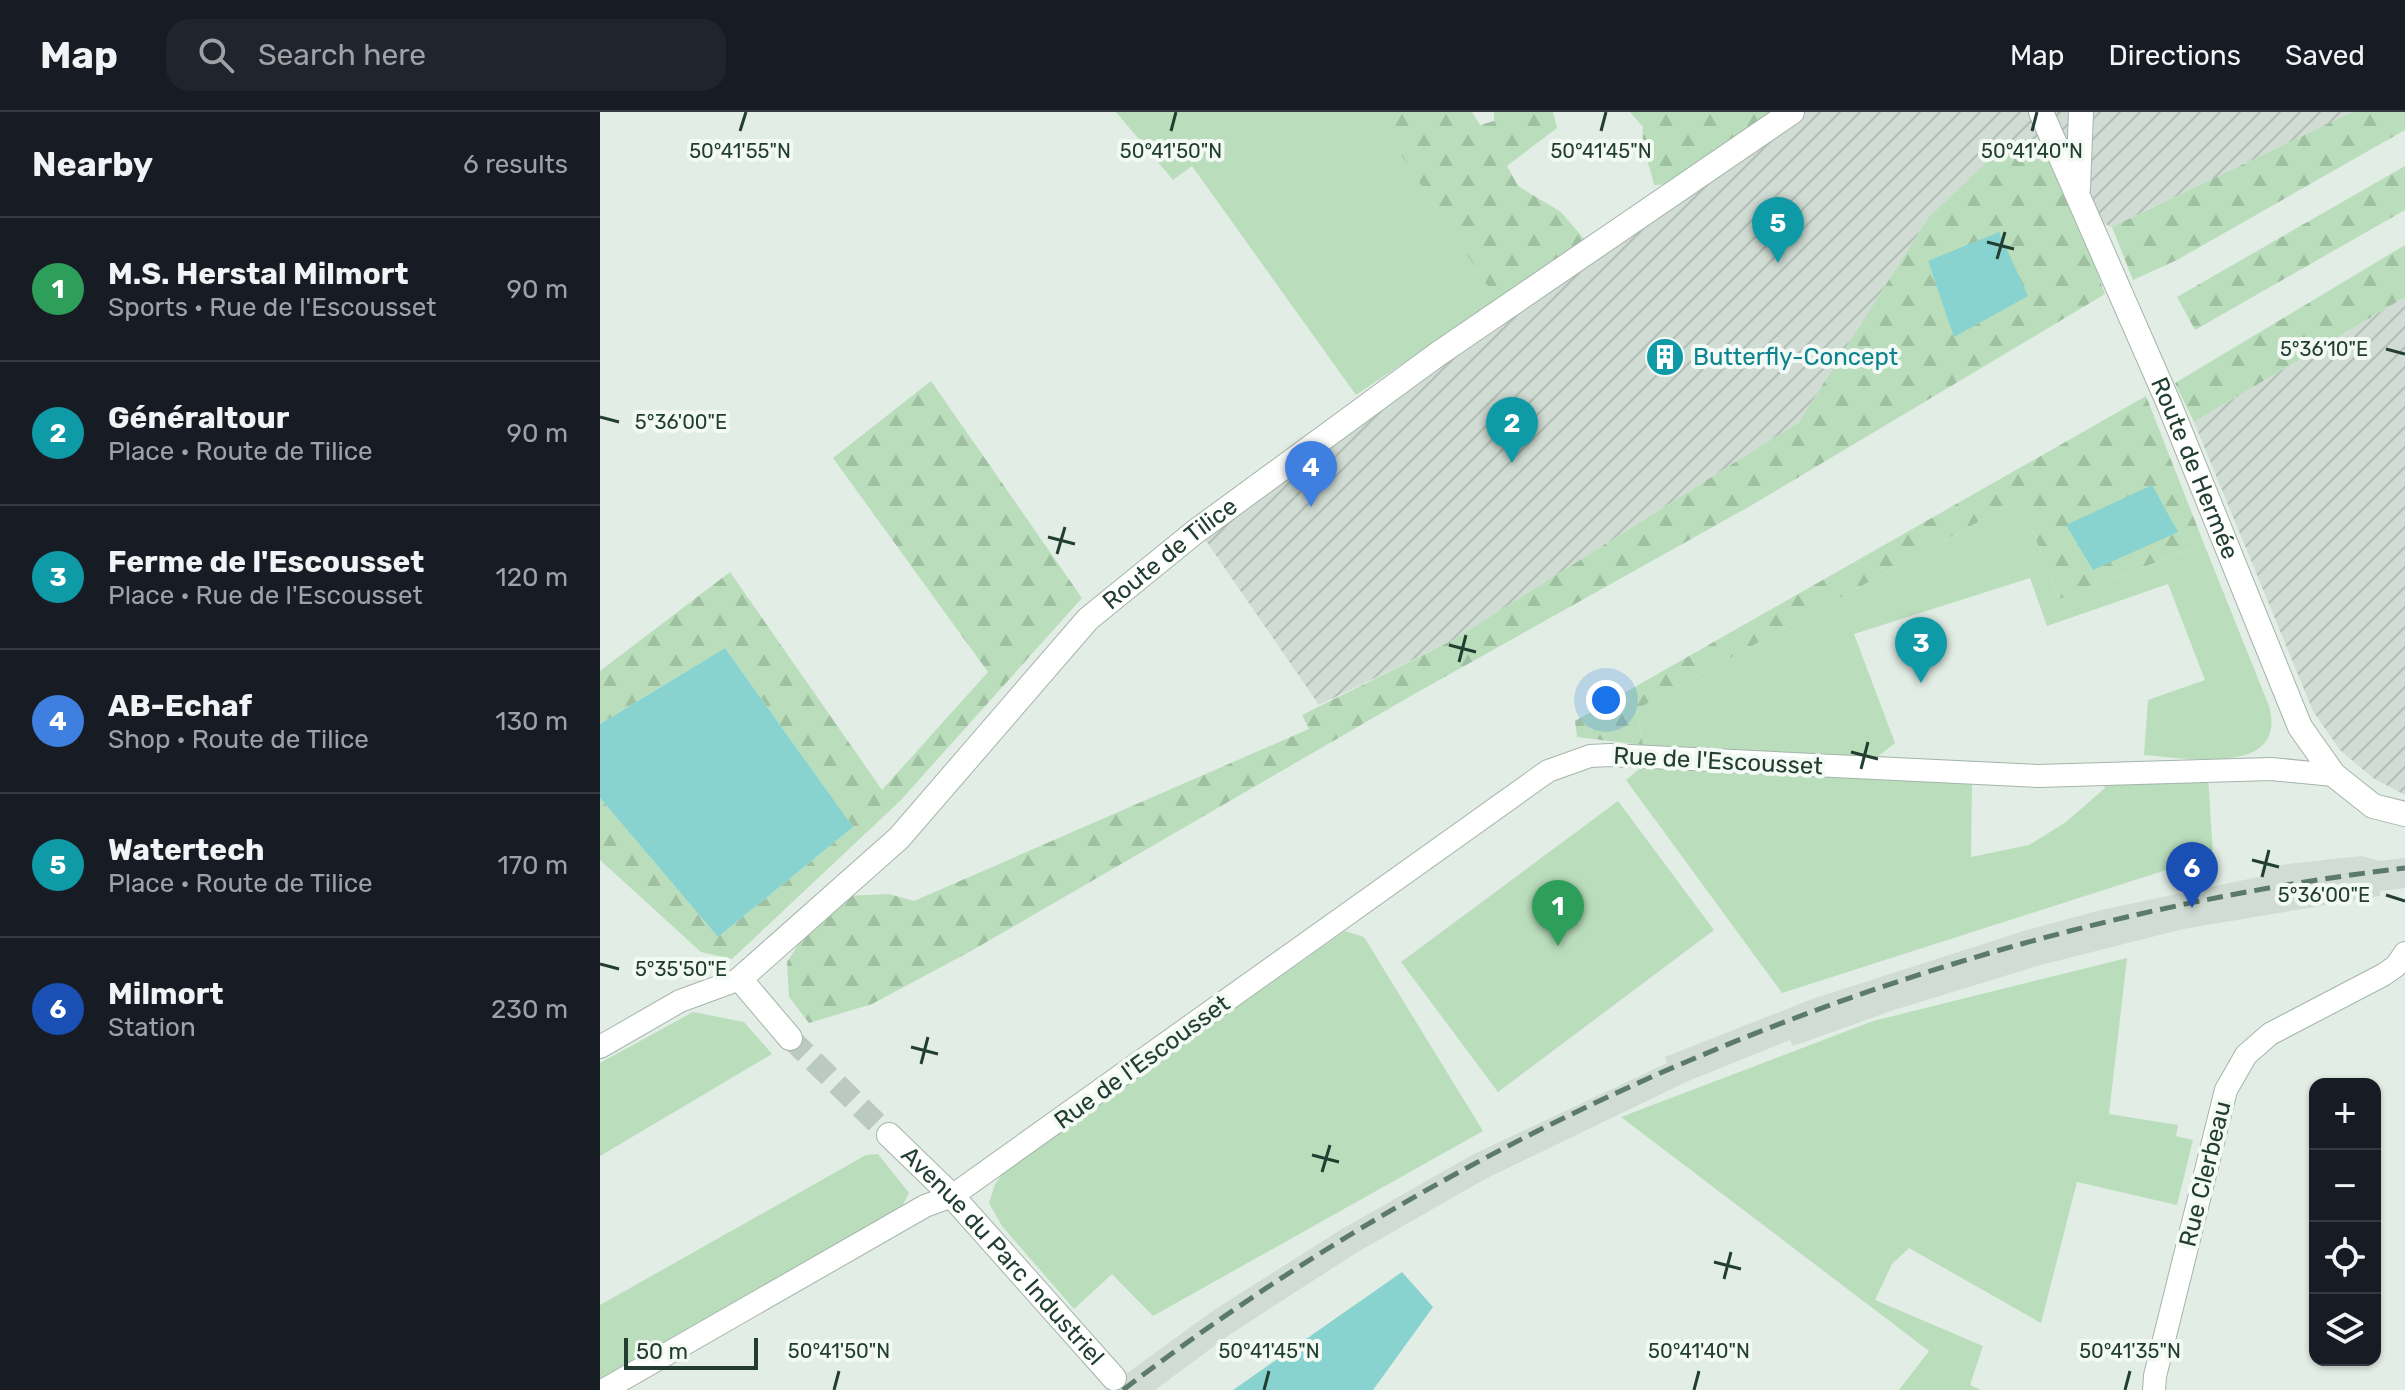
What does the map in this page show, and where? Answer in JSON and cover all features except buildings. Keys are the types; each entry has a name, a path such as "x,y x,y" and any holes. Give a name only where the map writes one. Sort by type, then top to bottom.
{"street":[{"name":"Route de Tilice","path":"600,1047 680,1001 740,979 899,838 1088,619 1195,532 1426,363 1792,112"},
{"name":"Route de Hermée","path":"2041,112 2169,404 2300,727 2334,775 2373,806 2405,814"},
{"path":"2077,194 2081,112"},
{"name":"Rue de l'Escousset","path":"604,1390 925,1206 952,1196 1548,771 1569,762 1610,755 2038,776 2271,769 2334,775"},
{"name":"Rue Clerbeau","path":"2154,1390 2158,1361 2226,1090 2246,1055 2270,1034 2383,975 2396,966 2405,953"},
{"path":"740,979 790,1038"},
{"name":"Avenue du Parc Industriel","path":"889,1135 952,1196 1114,1378"}],"shaded area":[{"path":"1792,112 2352,112 2112,227 2075,210 1928,218 1799,422 1453,640 1319,705 1202,535"},
{"path":"2405,297 2405,795 2373,778 2340,750 2313,711 2194,422"},
{"path":"2362,856 2379,861 2405,858 2405,888 2380,891 2380,896 2183,929 2037,966 1894,1010 1793,1046 1790,1040 1686,1082 1485,1179 1356,1253 1229,1335 1155,1390 1104,1390 1214,1310 1342,1229 1472,1155 1667,1063 1665,1057 1812,999 2027,930 2101,910 2263,876 2262,867"}],"green space":[{"path":"1116,112 1373,112 1497,300 1356,395 1192,166 1173,180"},
{"path":"1373,112 1472,112 1480,125 1494,121 1494,112 1553,112 1557,128 1507,166 1518,186 1561,212 1585,240 1497,300"},
{"path":"1630,112 1792,112 1688,183 1654,185 1644,150 1643,127"},
{"path":"2352,112 2405,112 2405,130 2177,260 2133,280 2112,227"},
{"path":"2003,147 2046,151 2075,210 2105,294 1752,505 1416,693 971,951 872,1004 809,1023 789,997 787,962 808,929 845,896 889,894 914,901 1309,729 1302,715 1453,640 1799,422 1928,218"},
{"path":"2405,166 2405,210 2195,330 2177,297"},
{"path":"2405,245 2405,297 2194,422 2175,383"},
{"path":"931,381 1082,598 900,801 732,959 701,952 600,860 600,798 718,937 853,827 725,648 600,724 600,671 730,572 882,790 988,672 833,458"},
{"path":"2146,396 2204,544 2059,599 2020,499 1637,709 1643,745 1577,737 1575,721"},
{"path":"2020,499 2059,599 2204,544 2269,706 2271,729 2264,744 2249,753 2229,758 2207,760 2144,755 2148,700 2205,680 2168,584 2047,626 2030,578 1854,634 1895,743 1876,758 1643,745 1637,709"},
{"path":"1644,765 1972,781 1971,857 2029,845 2066,822 2105,788 2104,779 2208,776 2213,855 1782,993 1626,780"},
{"path":"1618,801 1714,930 1498,1092 1401,962"},
{"path":"1345,931 1364,937 1483,1131 1153,1316 1112,1274 1074,1309 1002,1226 989,1203 995,1184 1005,1171"},
{"path":"2127,958 2109,1114 2178,1125 2176,1136 2193,1140 2177,1205 2077,1182 2041,1323 1909,1248 1892,1264 1875,1300 1983,1346 1970,1385 1981,1390 1899,1390 1929,1351 1621,1117 1873,1021"},
{"path":"693,1012 744,1022 772,1054 600,1156 600,1063"},
{"path":"878,1154 909,1193 900,1210 600,1379 600,1305 866,1155"}],"water":[{"path":"1999,232 2028,296 1954,337 1928,261"},
{"path":"2152,485 2178,532 2093,570 2066,525"},
{"path":"725,648 853,827 718,937 600,798 600,724"},
{"path":"1402,1272 1433,1307 1373,1390 1233,1390"}],"tunnel":[{"path":"790,1038 889,1135"}],"railway":[{"path":"1123,1390 1265,1289 1414,1197 1569,1115 1729,1044 1894,983 2062,933 2232,895 2405,868"}],"place":[{"name":"Watertech","path":"1778,263"},
{"name":"Butterfly-Concept","path":"1665,357"},
{"name":"Généraltour","path":"1512,463"},
{"name":"AB-Echaf","path":"1311,507"},
{"name":"Ferme de l'Escousset","path":"1921,683"},
{"name":"Milmort","path":"2192,908"},
{"name":"M.S. Herstal Milmort","path":"1558,946"}]}
